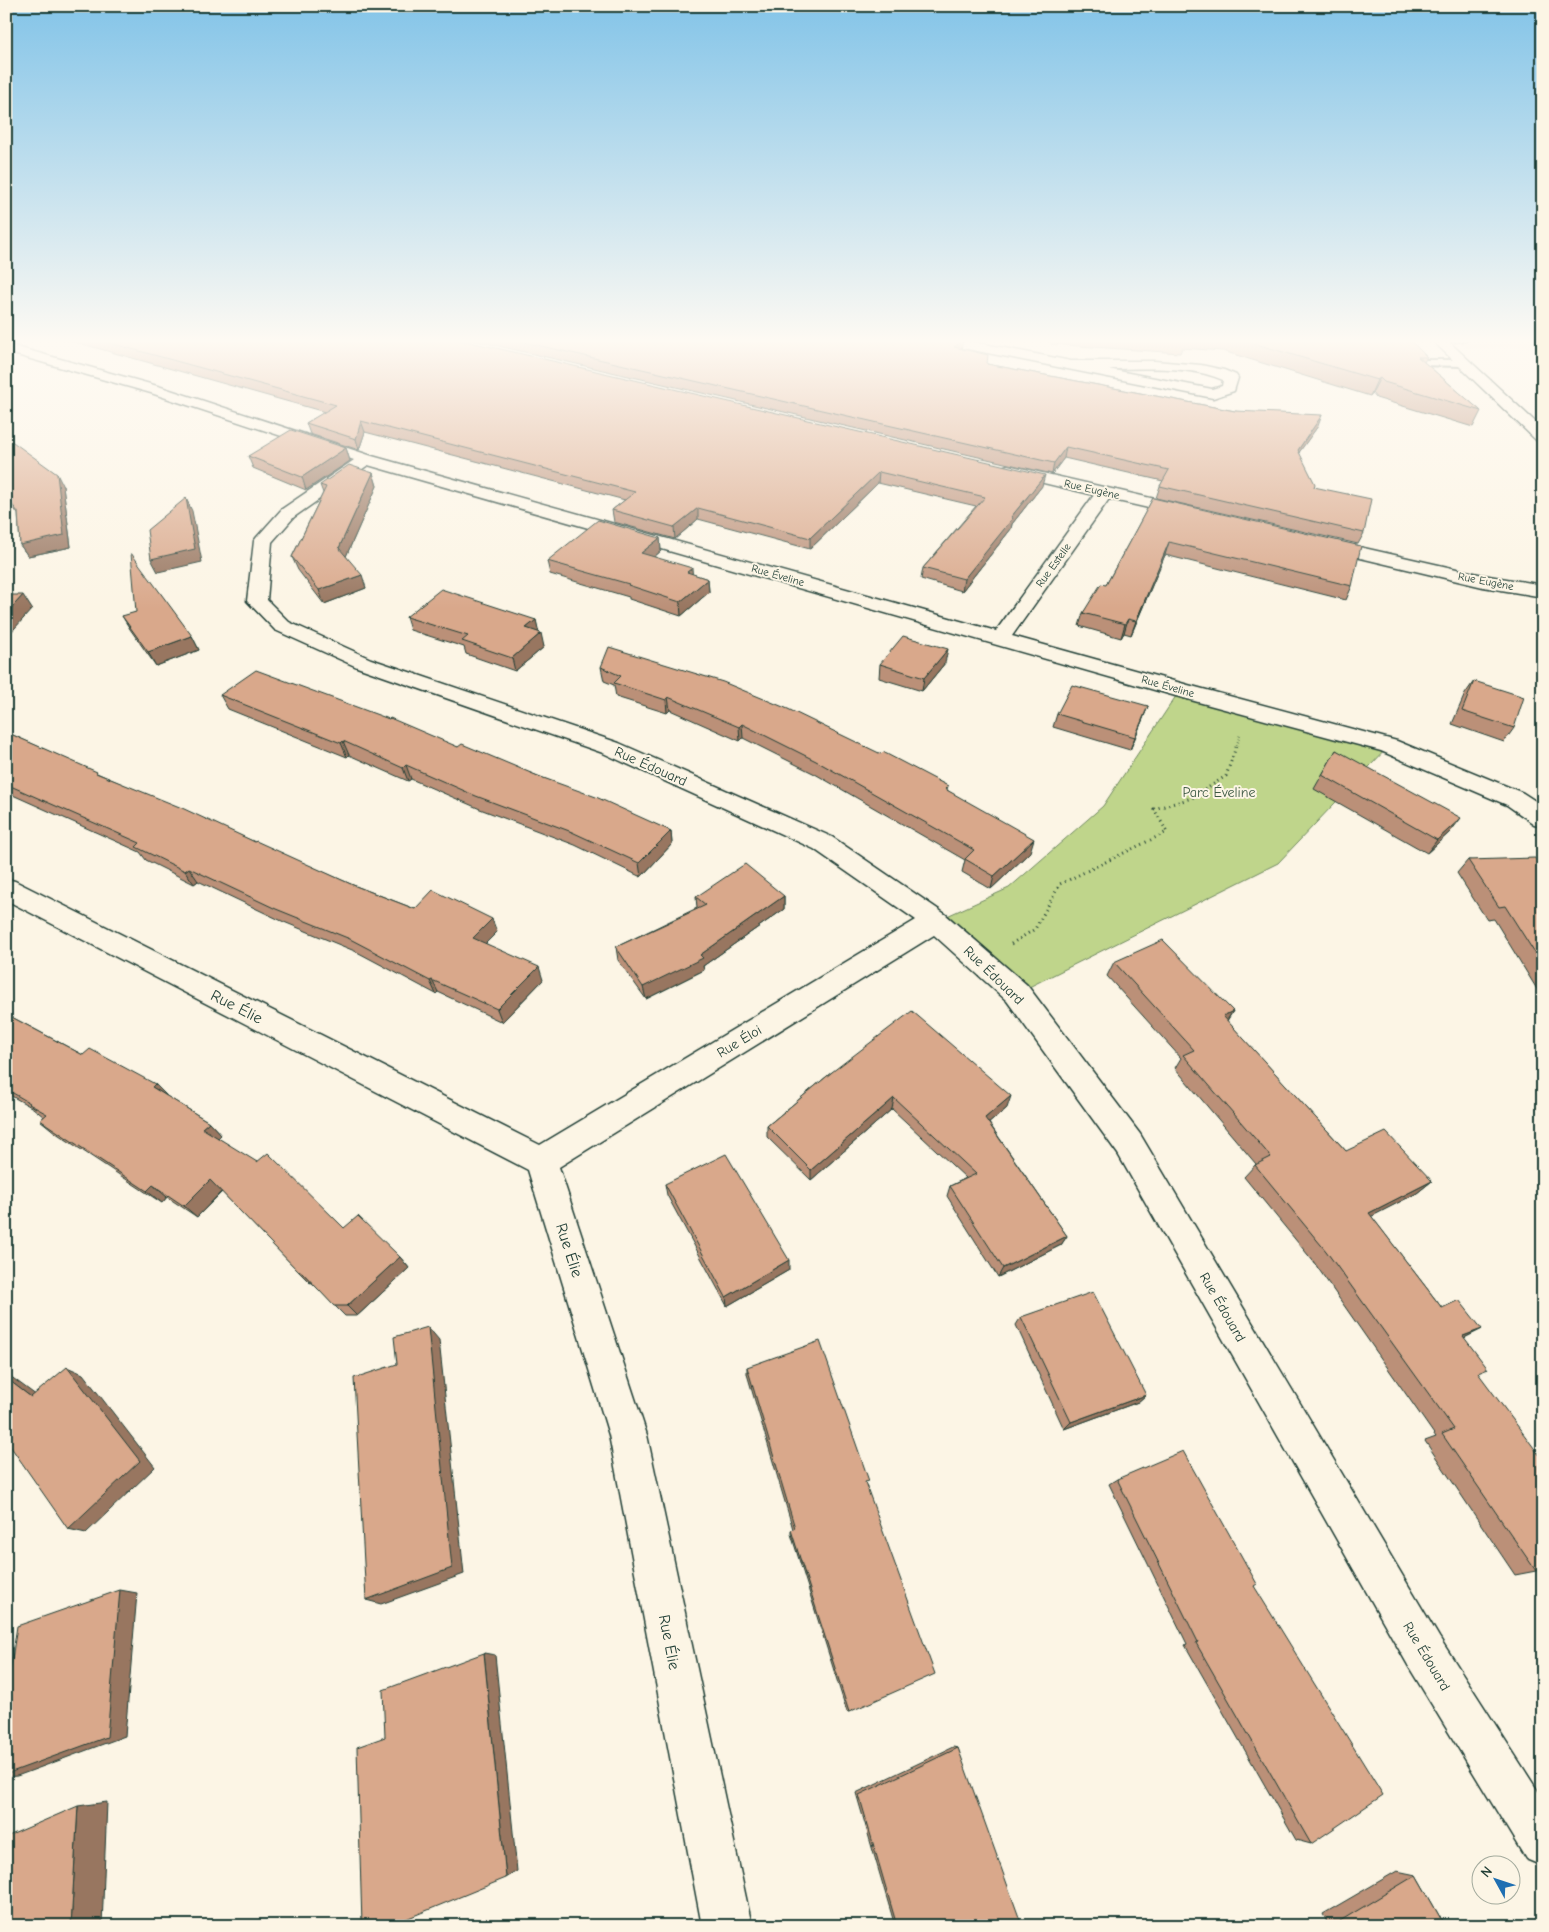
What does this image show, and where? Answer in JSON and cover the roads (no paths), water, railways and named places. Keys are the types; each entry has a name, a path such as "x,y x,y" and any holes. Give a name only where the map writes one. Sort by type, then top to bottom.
{"street":[{"name":"Rue Éveline","path":"272,428 366,459 1389,746 1515,799 1543,818"},
{"path":"1533,428 1543,438"},
{"name":"Rue Édouard","path":"366,459 288,513 263,541 257,600 282,626 364,663 611,748 823,843 936,921 1018,993 1129,1144 1424,1652 1543,1842"},
{"name":"Rue Eugène","path":"990,466 1202,515"},
{"name":"Rue Estelle","path":"1000,638 1105,492"},
{"name":"Rue Eugène","path":"1308,540 1482,581 1543,591"},
{"name":"Rue Élie","path":"6,888 541,1160 628,1435 727,1926"},
{"name":"Rue Éloi","path":"541,1160 936,921"}],"park label":[{"name":"Parc Éveline","path":"1219,792"}]}
